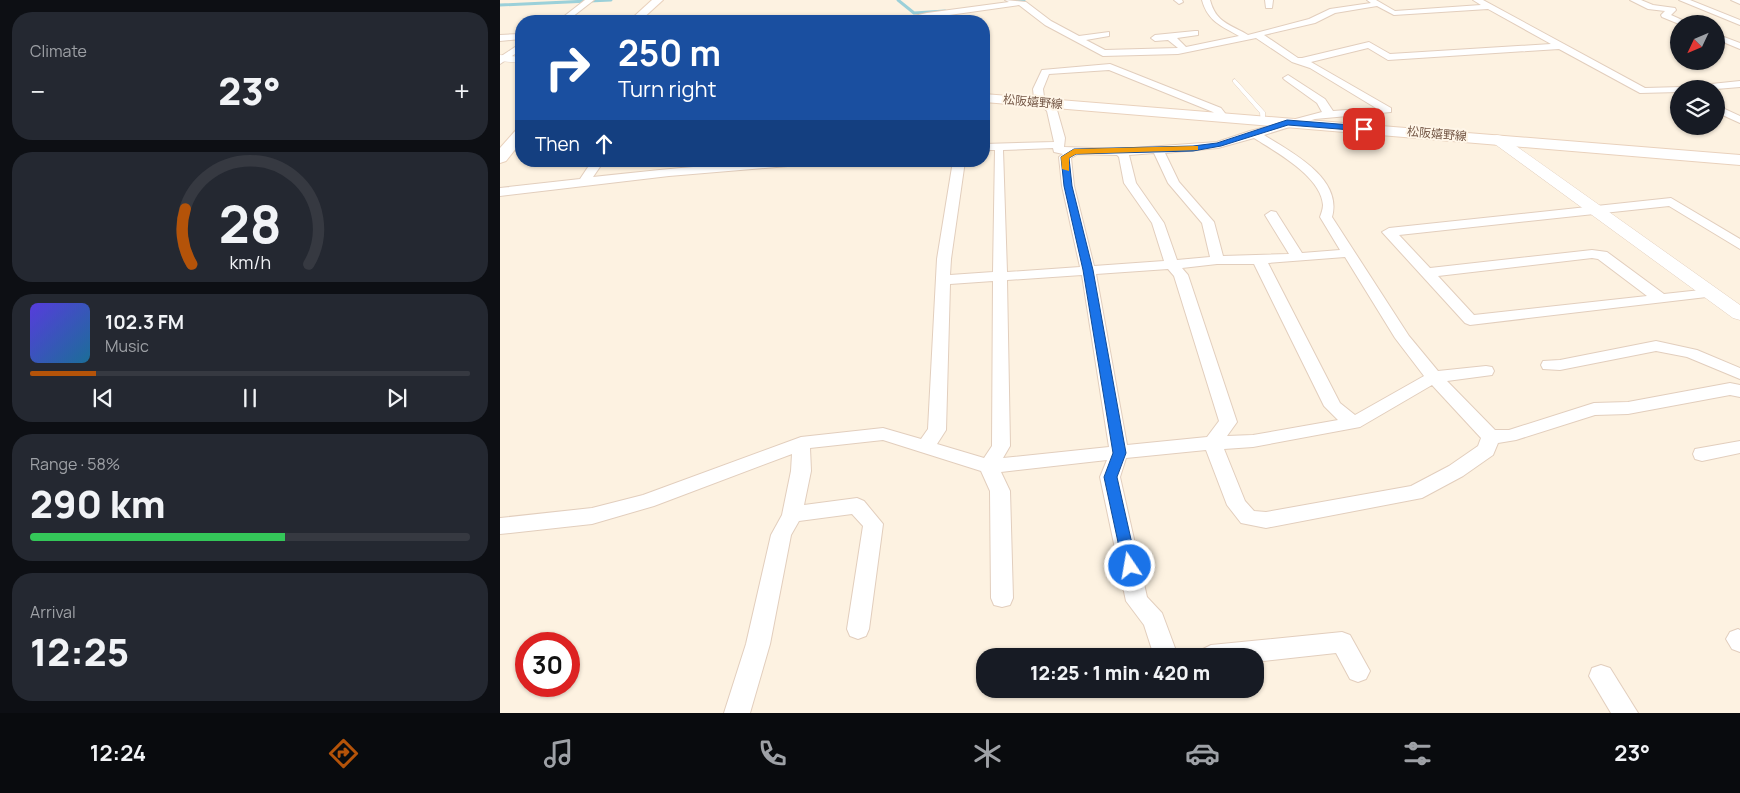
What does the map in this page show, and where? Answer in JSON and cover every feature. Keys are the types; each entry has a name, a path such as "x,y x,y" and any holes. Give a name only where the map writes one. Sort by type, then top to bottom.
{"main road":[{"path":"641,15 658,0"},
{"name":"松阪嬉野線","path":"990,98 1222,117 1258,127 1287,123 1740,160"},
{"path":"500,158 515,140"}],"street":[{"path":"570,15 590,0"},
{"path":"928,15 1035,0"},
{"path":"1206,0 1208,11 1214,20 1246,37"},
{"path":"1477,0 1643,91 1670,90"},
{"path":"1634,0 1651,7 1672,10 1703,8"},
{"path":"1683,0 1740,23"},
{"path":"1735,0 1740,2"},
{"path":"1013,2 1023,4 1048,23 1103,53 1185,50 1259,36 1312,21 1333,11 1354,9 1375,2 1394,13 1487,6"},
{"path":"1670,17 1665,15 1672,10"},
{"path":"1154,38 1195,33"},
{"path":"1078,39 1106,34"},
{"path":"1259,36 1295,60 1313,66 1387,110 1326,114 1287,123"},
{"path":"500,38 515,37"},
{"path":"1170,37 1185,50"},
{"path":"1725,40 1740,46"},
{"path":"1217,43 1232,48"},
{"path":"1302,61 1369,45 1388,58 1562,46"},
{"path":"1263,48 1276,47"},
{"path":"501,59 515,50"},
{"path":"1103,53 1110,67"},
{"path":"501,59 515,60"},
{"path":"1163,648 1154,620 1137,601 1110,477 1119,453 1088,270 1068,186 1066,148 1060,138 1052,110 1039,98 1038,89 1045,72 1110,67 1217,110 1222,117"},
{"path":"1288,78 1321,101 1328,111 1326,114"},
{"path":"1725,85 1740,84"},
{"path":"1725,86 1740,93"},
{"path":"1725,112 1740,120"},
{"path":"989,466 1001,446 999,276 992,150 1066,148 1120,152 1193,148 1218,145 1258,127 1304,165 1324,189 1329,206 1326,217 1402,338 1434,377 1491,437 1510,436 1594,409 1628,408 1730,389 1740,391"},
{"path":"1497,139 1600,211 1740,314"},
{"path":"1158,150 1174,183 1208,222 1217,260"},
{"path":"1120,152 1124,156 1130,183 1158,224 1172,265 1180,275 1228,422 1212,443"},
{"path":"584,182 594,167"},
{"path":"500,192 584,182 672,167"},
{"path":"925,446 937,430 944,259 958,167"},
{"path":"1710,293 1470,320 1389,232 1671,202 1740,245"},
{"path":"1272,215 1297,256"},
{"path":"943,280 1172,265 1217,260 1259,260 1348,253"},
{"path":"1428,273 1592,254 1602,255 1660,298"},
{"path":"1259,260 1333,406 1354,423"},
{"path":"1549,365 1560,365 1656,346 1691,353 1740,374"},
{"path":"500,526 601,514 647,501 801,443 883,434 989,466 1212,443 1254,441 1354,423 1434,377 1486,371"},
{"path":"1212,443 1236,505 1248,518 1266,520 1415,493 1456,471 1486,450 1491,437"},
{"path":"736,713 758,644 781,535 792,515 801,470 801,443"},
{"path":"1702,454 1740,447"},
{"path":"989,466 1000,491 1002,598"},
{"path":"792,515 857,506 873,524 858,628"},
{"path":"1264,650 1342,642 1358,670"},
{"path":"1601,676 1625,713"}],"lane":[{"path":"1235,81 1263,113 1258,127"}],"waterway":[{"path":"500,5 611,0"},
{"path":"898,0 914,13 945,11"},
{"path":"1011,2 1024,0"}],"slow traffic":[{"path":"1066,169 1065,157 1074,152 1120,152 1196,148"}],"route":[{"path":"1130,566 1110,477 1119,453 1088,270 1068,186 1065,157 1074,152 1120,152 1218,145 1287,123 1364,129"}]}
